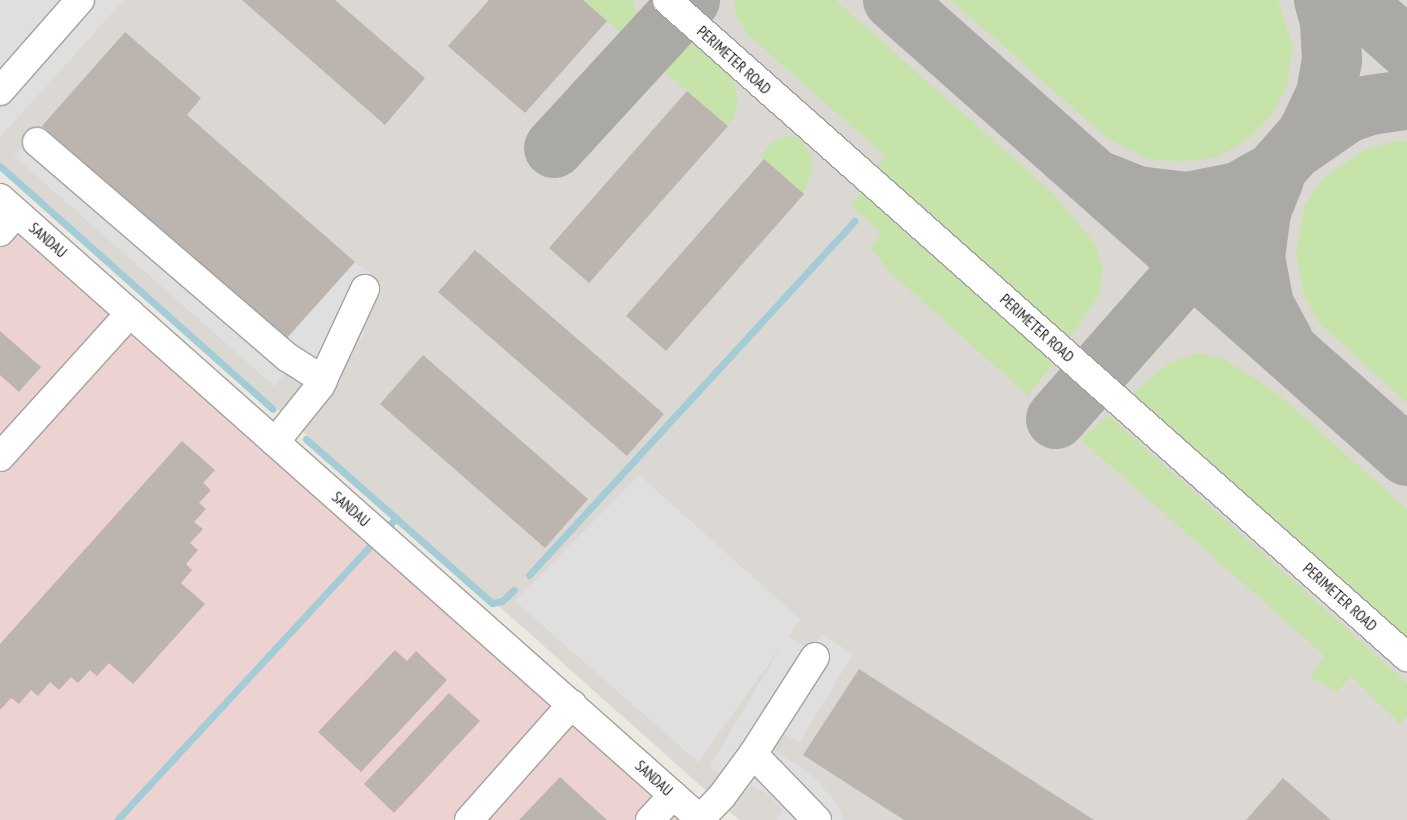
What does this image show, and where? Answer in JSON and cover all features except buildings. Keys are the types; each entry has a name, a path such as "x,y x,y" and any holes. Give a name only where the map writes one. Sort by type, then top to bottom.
{"street":[{"path":"0,91 80,0"},
{"name":"PERIMETER ROAD","path":"666,0 1407,657"},
{"path":"37,142 287,358 323,380"},
{"name":"SANDAU","path":"6,214 130,313 572,704 700,820"},
{"path":"275,442 323,380 365,289"},
{"path":"0,457 130,313"},
{"path":"700,820 722,796 753,754 815,657"},
{"path":"469,820 572,704"},
{"path":"753,754 817,820"},
{"path":"650,820 673,795"}],"shaded area":[{"path":"0,0 1407,0 1407,820 739,820 0,162"},
{"path":"0,0 124,0 0,137"},
{"path":"42,126 286,339 355,262 372,275 362,341 356,338 338,367 286,373 274,386 14,156"},
{"path":"0,219 681,820 0,820"},
{"path":"639,475 800,619 788,636 810,649 822,634 853,654 799,743 784,734 774,750 813,776 836,803 844,820 776,820 783,810 765,792 751,786 744,794 710,766 783,644 698,762 515,601"}],"green space":[{"path":"583,0 633,0 637,14 627,38"},
{"path":"733,0 835,0 1056,196 1095,244 1103,269 1099,295 1069,340 876,169 885,156 748,35 737,16"},
{"path":"951,0 1278,0 1293,48 1287,86 1273,113 1249,139 1217,157 1182,162 1148,159 1107,138"},
{"path":"689,41 701,44 728,70 736,86 738,102 734,118 728,126 658,66"},
{"path":"787,136 799,138 811,155 813,167 804,194 760,156 775,140"},
{"path":"1395,141 1407,142 1407,403 1317,321 1304,295 1296,253 1304,207 1321,180 1364,150"},
{"path":"864,188 1056,359 1028,396 891,273 870,247 882,233 851,206"},
{"path":"1199,353 1223,359 1277,393 1407,509 1407,638 1131,395 1168,363"},
{"path":"1108,415 1407,683 1407,717 1400,724 1351,676 1337,692 1310,677 1325,656 1081,440"}],"waterway":[{"path":"0,166 273,409"},
{"path":"529,575 854,221"},
{"path":"306,439 492,603 502,601 514,590"},
{"path":"384,531 396,518"},
{"path":"117,820 376,539"}],"taxiway":[{"path":"554,148 690,0"},
{"path":"893,0 1407,456"},
{"path":"1056,419 1307,134 1326,94 1332,60 1330,22 1324,0"},
{"path":"1353,0 1407,48"},
{"path":"1296,148 1347,113 1370,105 1407,100"},
{"path":"1105,183 1137,196 1188,202 1238,192 1269,175"},
{"path":"1274,179 1261,212 1255,257 1264,305 1284,342"}]}
